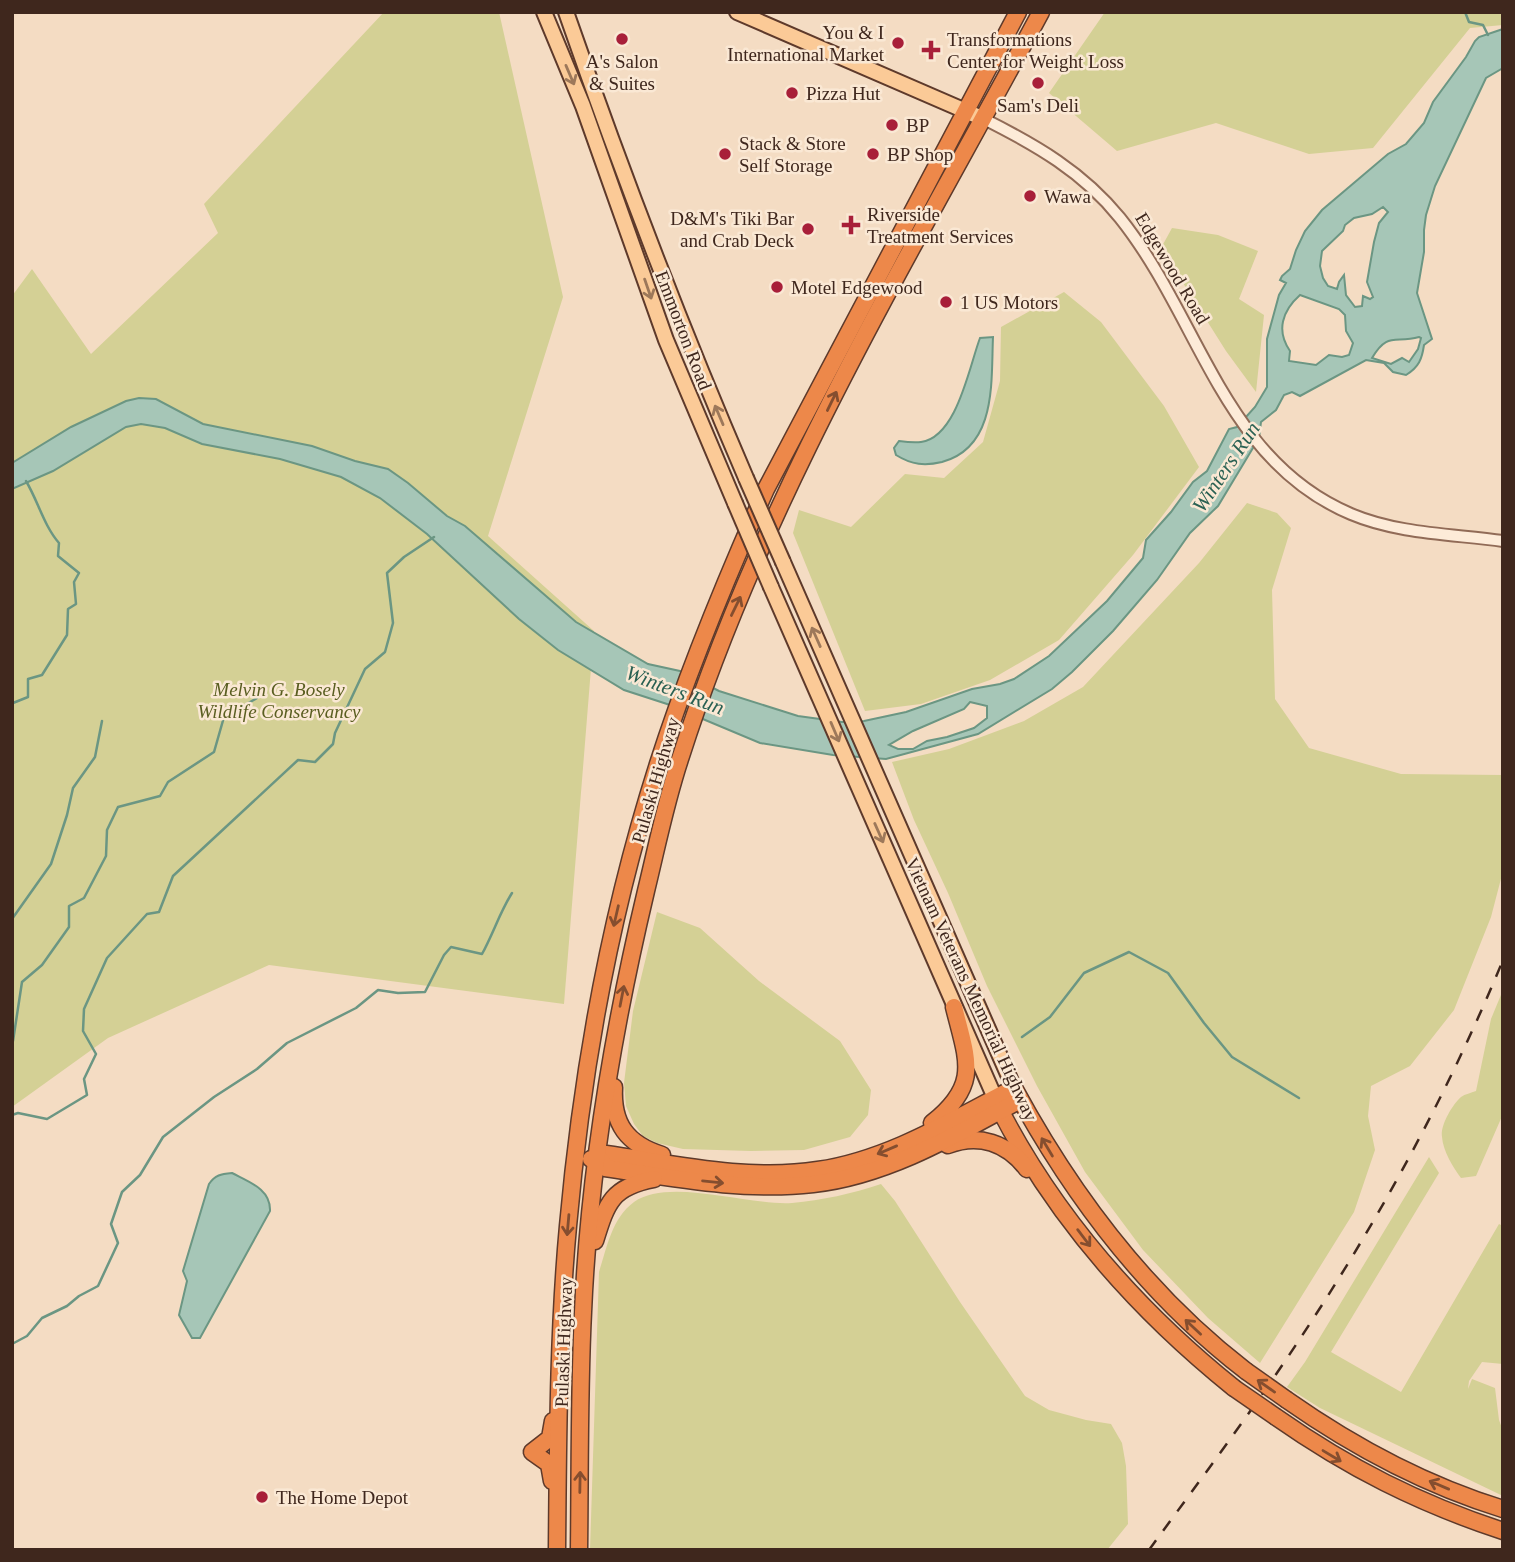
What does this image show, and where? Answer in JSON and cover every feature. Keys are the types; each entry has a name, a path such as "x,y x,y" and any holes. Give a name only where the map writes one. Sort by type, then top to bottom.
{"highway":[{"name":"Pulaski Highway","path":"557,1550 563,1284 575,1157 591,1042 615,920 645,807 693,664 766,489 1018,12"},
{"name":"Pulaski Highway","path":"579,1550 583,1312 598,1160 617,1021 662,822 694,716 731,616 831,403 1041,12"},
{"path":"913,1139 954,1104 965,1081 966,1056 954,1007"},
{"path":"617,1021 613,1097 615,1111 626,1135 649,1151 723,1170"},
{"path":"890,1165 1017,1094"},
{"name":"Vietnam Veterans Memorial Highway","path":"1017,1094 1071,1185 1135,1268 1184,1318 1245,1371 1344,1438 1394,1465 1450,1490 1503,1509"},
{"path":"598,1160 606,1154 723,1170 770,1173 819,1170 863,1160 998,1105"},
{"name":"Vietnam Veterans Memorial Highway","path":"998,1105 1057,1202 1106,1266 1185,1348 1234,1388 1323,1450 1385,1484 1451,1513 1503,1531"},
{"path":"575,1157 598,1160 605,1168 666,1177 743,1185 792,1186 844,1179 968,1140 991,1141 1014,1154 1057,1202"},
{"path":"586,1266 604,1213 617,1194 632,1183 666,1177"},
{"path":"557,1526 551,1518 552,1471 549,1464 532,1452 550,1437 553,1430 554,1366 561,1346"}],"main road":[{"name":"Edgewood Road","path":"737,12 984,119"},
{"name":"Emmorton Road","path":"545,14 583,106 666,340 735,503"},
{"name":"Emmorton Road","path":"568,15 642,223 746,478"},
{"name":"Vietnam Veterans Memorial Highway","path":"746,478 1017,1094"},
{"name":"Vietnam Veterans Memorial Highway","path":"735,503 998,1105"}],"street":[{"name":"Edgewood Road","path":"984,119 1033,144 1071,168 1119,217 1146,256 1241,421 1256,443 1285,473 1327,502 1373,522 1417,531 1503,541"}],"green space":[{"name":"Melvin G. Bosely Wildlife Conservancy","path":"384,12 499,12 563,297 488,536 594,631 564,1004 269,965 108,1038 12,1107 12,296 32,269 91,354 218,233 204,204"},
{"path":"1105,12 1503,12 1503,25 1470,28 1373,148 1309,154 1216,123 1117,151 1049,93"},
{"path":"1172,228 1218,235 1258,251 1239,299 1264,315 1256,392 1226,351 1161,248"},
{"path":"1064,292 1101,322 1164,406 1199,467 1133,555 1059,640 990,680 921,704 865,711 793,533 799,510 851,527 905,474 944,478 983,442 1000,381 1001,327"},
{"path":"1247,503 1277,513 1291,528 1272,590 1275,699 1309,748 1401,774 1503,775 1503,871 1491,917 1454,1010 1410,1066 1371,1086 1368,1116 1375,1150 1354,1212 1260,1363 1208,1318 1143,1250 1085,1172 1037,1086 987,986 914,820 892,762 949,749 1024,721 1083,687 1199,563"},
{"path":"657,912 700,928 759,981 840,1041 871,1090 868,1115 850,1137 804,1150 751,1151 683,1149 657,1143 643,1136 626,1106 624,1083 633,1011"},
{"path":"1503,990 1503,1114 1476,1176 1461,1178 1444,1148 1443,1127 1458,1101 1476,1091 1491,1019"},
{"path":"1429,1157 1439,1173 1331,1352 1401,1392 1499,1224 1503,1226 1503,1364 1482,1362 1469,1381 1468,1389 1472,1379 1495,1388 1503,1431 1503,1496 1320,1408 1287,1387 1305,1362"},
{"path":"881,1184 1025,1396 1049,1410 1111,1424 1122,1443 1126,1466 1128,1524 1107,1550 590,1550 599,1272 611,1234 620,1216 634,1202 649,1195 667,1192 792,1203 837,1196"}],"water":[{"name":"Winters Run","path":"1503,29 1503,68 1486,78 1435,186 1426,215 1424,252 1417,293 1432,339 1424,345 1417,366 1406,375 1393,372 1384,363 1366,360 1300,396 1292,392 1284,395 1276,410 1261,422 1259,438 1218,506 1190,533 1157,580 1113,631 1052,689 978,734 886,759 833,755 760,743 667,704 624,690 558,650 519,619 427,534 380,498 341,477 280,459 202,444 165,428 141,424 126,427 53,471 12,489 12,463 71,427 126,401 139,398 156,399 203,424 312,446 388,469 447,516 465,526 576,622 648,664 680,671 719,691 798,716 842,722 864,721 906,712 972,689 1000,684 1014,679 1049,656 1107,601 1143,558 1146,540 1193,482 1207,471 1229,429 1237,427 1255,407 1267,387 1267,339 1279,295 1286,283 1280,280 1290,269 1305,231 1322,210 1388,154 1406,144 1424,123 1433,102 1479,37","holes":["1383,207 1388,212 1379,223 1374,242 1367,282 1373,297 1370,299 1363,296 1362,306 1355,307 1346,295 1344,275 1337,289 1328,286 1323,278 1320,266 1322,251 1354,218 1372,214","1300,295 1339,309 1345,315 1346,331 1353,343 1349,355 1329,355 1316,365 1289,361 1290,351 1282,329 1285,314","1421,338 1418,349 1409,362 1402,358 1391,364 1372,358 1388,341","970,702 987,706 987,718 974,728 927,741 913,749 898,749 889,745 913,731 964,709"]},
{"path":"993,337 987,411 982,428 973,442 960,454 942,462 913,463 896,455 894,448 899,441 921,442 944,428 960,399 980,338"},
{"path":"232,1173 263,1192 270,1211 200,1338 192,1338 179,1315 187,1281 183,1271 209,1184 219,1176"}],"waterway":[{"path":"1465,12 1469,22 1483,25 1488,35"},
{"path":"12,707 13,703 28,697 28,679 42,675 67,635 68,609 76,604 74,582 79,573 58,556 59,543 49,529 26,481"},
{"path":"12,1115 18,1113 47,1119 87,1095 84,1079 96,1054 83,1031 84,1009 107,958 147,914 159,912 173,876 298,760 315,762 333,744 335,733 365,669 385,652 393,623 387,573 404,557 434,537"},
{"path":"13,1041 22,982 42,965 69,927 69,906 84,898 106,856 107,830 118,807 160,796 168,782 214,752 224,717 257,698"},
{"path":"12,919 51,864 73,788 95,757 102,721"},
{"path":"12,1344 27,1336 42,1318 98,1286 118,1243 111,1224 122,1192 140,1175 163,1137 214,1097 257,1069 287,1043 356,1008 378,990 398,993 425,992 451,947 482,954 512,893"},
{"path":"1022,1037 1050,1017 1084,973 1129,952 1168,973 1232,1057 1299,1098"}],"railway":[{"path":"1149,1550 1270,1382 1364,1237 1415,1147 1461,1055 1503,960"}],"place":[{"name":"A's Salon & Suites","path":"622,39"},
{"name":"You & I International Market","path":"898,43"},
{"name":"Transformations Center for Weight Loss","path":"931,50"},
{"name":"Sam's Deli","path":"1038,83"},
{"name":"Pizza Hut","path":"792,93"},
{"name":"BP","path":"892,125"},
{"name":"Stack & Store Self Storage","path":"725,154"},
{"name":"BP Shop","path":"873,154"},
{"name":"Wawa","path":"1030,196"},
{"name":"Riverside Treatment Services","path":"851,225"},
{"name":"D&M's Tiki Bar and Crab Deck","path":"808,229"},
{"name":"Motel Edgewood","path":"777,287"},
{"name":"1 US Motors","path":"946,302"},
{"name":"The Home Depot","path":"262,1497"}]}
